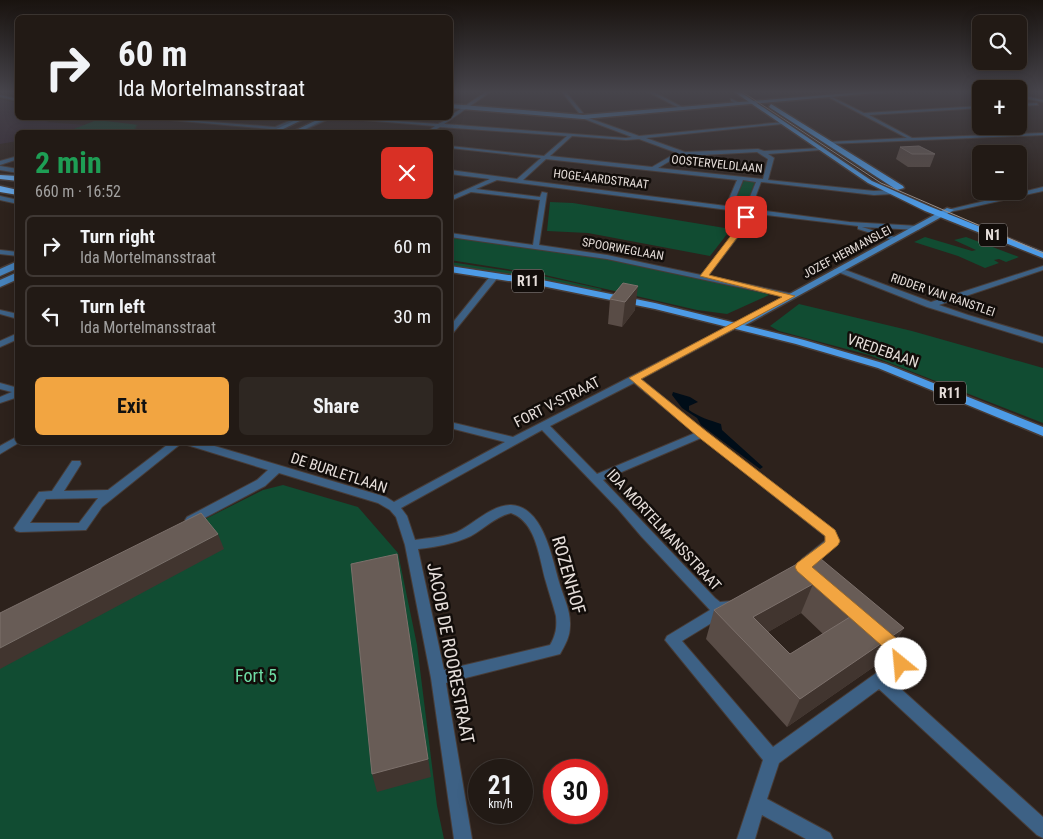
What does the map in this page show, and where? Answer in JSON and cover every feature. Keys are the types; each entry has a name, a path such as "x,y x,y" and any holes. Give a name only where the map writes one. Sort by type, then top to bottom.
{"highway":[{"path":"0,177 15,179"},
{"path":"0,189 15,192"}],"main road":[{"name":"N1","path":"792,130 864,179 892,192 1043,249"},
{"name":"N1","path":"808,130 897,186 947,212 1043,255"},
{"name":"R11","path":"453,269 647,304 736,326"},
{"name":"VREDEBAAN","path":"736,326 882,366 1043,432"}],"street":[{"path":"501,130 626,140 715,130"},
{"path":"624,130 686,157"},
{"path":"894,130 911,139"},
{"path":"828,143 1043,134"},
{"path":"519,180 570,136"},
{"name":"OOSTERVELDLAAN","path":"453,147 874,193 892,192"},
{"path":"653,169 673,157 758,150 771,158 823,152"},
{"path":"763,153 823,152"},
{"path":"0,163 15,158"},
{"path":"704,276 740,230 771,158"},
{"path":"681,172 683,165"},
{"path":"0,168 15,170"},
{"name":"HOGE-AARDSTRAAT","path":"453,172 849,224"},
{"path":"453,198 497,177"},
{"path":"729,207 741,178"},
{"path":"536,246 546,183"},
{"path":"947,212 1043,189"},
{"path":"470,190 543,199"},
{"path":"0,198 15,201"},
{"name":"JOZEF HERMANSLEI","path":"736,326 947,212"},
{"path":"849,224 918,228"},
{"path":"849,224 896,239"},
{"name":"SPOORWEGLAAN","path":"453,235 607,257 704,276 790,296"},
{"path":"0,252 15,254"},
{"path":"0,273 15,266"},
{"path":"930,305 1043,268"},
{"name":"RIDDER VAN RANSTLEI","path":"837,270 930,305 1042,339"},
{"path":"0,284 15,276"},
{"path":"453,327 495,276"},
{"path":"0,312 15,316"},
{"name":"FORT V-STRAAT","path":"394,508 512,442 736,326"},
{"path":"0,344 15,336"},
{"path":"634,378 702,434 830,533 833,541 830,546 799,569 815,578"},
{"path":"0,386 15,391"},
{"path":"0,400 15,393"},
{"path":"453,426 507,438 512,442"},
{"name":"IDA MORTELMANSSTRAAT","path":"544,426 596,479 706,598 718,608 724,609 745,599"},
{"path":"596,479 702,434"},
{"path":"0,451 15,441"},
{"path":"111,494 43,495 20,528 82,527 98,504 111,494 174,445"},
{"name":"DE BURLETLAAN","path":"198,445 382,500 394,508"},
{"path":"56,494 76,464"},
{"path":"178,526 261,483 276,469"},
{"name":"JACOB DE ROORESTRAAT","path":"394,508 401,516 411,545 438,678 464,839"},
{"name":"ROZENHOF","path":"411,545 457,537 506,509 518,511 529,518 539,536 564,622 563,638 555,650 438,678"},
{"path":"724,609 672,640 772,758"},
{"path":"746,839 772,758 901,664 897,649 876,631"},
{"path":"880,680 1043,829"},
{"path":"757,803 824,839"}],"shaded area":[{"path":"0,130 15,130 15,141 0,144"},
{"path":"673,392 690,397 698,402 689,406 689,410 721,424 722,430 763,467 760,469 701,425 697,418 682,408 672,395"}],"green space":[{"path":"744,180 755,182 746,205 734,204"},
{"path":"550,202 573,203 731,229 710,256 588,233 547,231"},
{"path":"453,237 605,259 769,295 727,314 697,310 545,275 453,260"},
{"path":"925,237 972,251 976,250 954,240 966,237 1019,257 1006,262 999,259 994,260 999,263 985,268 958,256 914,242"},
{"path":"453,262 543,276 602,289 599,292 453,267"},
{"path":"799,304 912,331 1043,368 1043,423 869,355 779,331 770,326"},
{"name":"Fort 5","path":"283,485 358,507 398,553 417,645 437,806 444,839 0,839 0,622 263,490"}],"building":[{"path":"919,146 935,154 912,154 900,147"},
{"path":"623,283 638,286 625,302 610,299"},
{"path":"201,513 218,534 0,648 0,613"},
{"path":"397,554 428,759 372,774 351,564"},
{"path":"815,554 904,628 800,699 714,610","holes":["813,584 850,617 790,654 753,617"]}],"tram line":[{"path":"801,130 881,183 1043,253"}],"route":[{"path":"746,217 740,230 704,276 790,296 634,378 702,434 756,476 767,482 830,533 833,541 830,546 819,552 802,567 897,649 901,664"}]}
